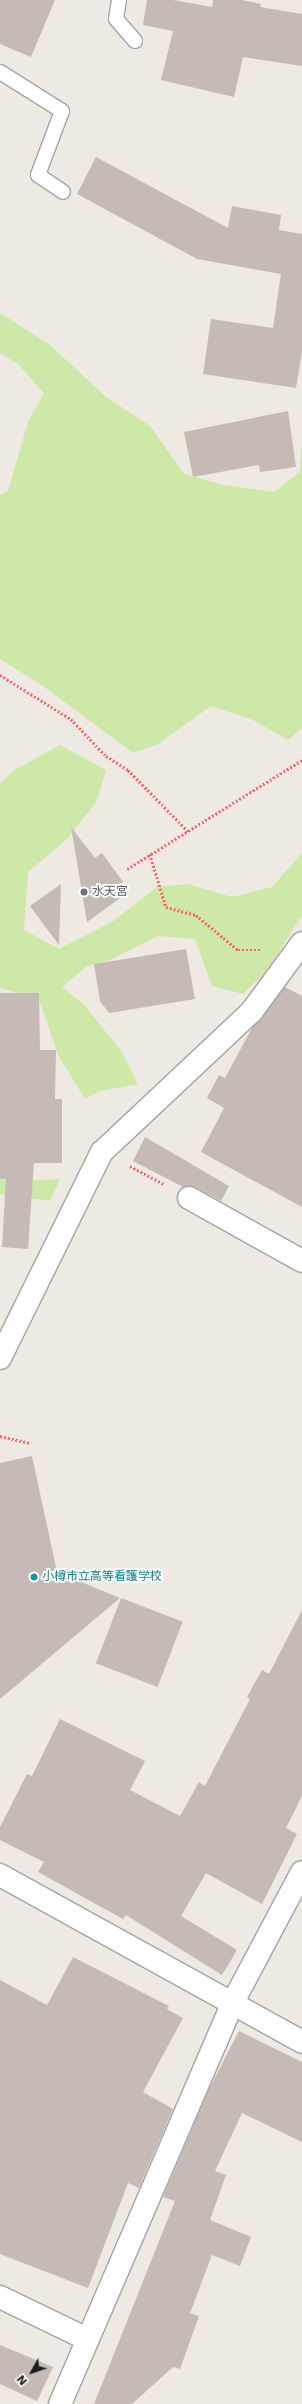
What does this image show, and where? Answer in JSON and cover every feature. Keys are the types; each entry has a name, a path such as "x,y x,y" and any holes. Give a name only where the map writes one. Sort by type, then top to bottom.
{"street":[{"path":"0,1358 96,1174 102,1152 252,1011 302,943"},
{"path":"189,1198 302,1261"},
{"path":"60,2404 87,2338 232,2004 302,1872"},
{"path":"0,1875 302,2042"},
{"path":"0,2297 87,2338"}],"lane":[{"path":"120,0 116,19 135,41"},
{"path":"0,72 62,111 38,175 63,192"}],"path":[{"path":"0,675 71,719 106,756 128,770 188,831"},
{"path":"127,869 302,760"},
{"path":"150,854 166,907 196,915 238,950 257,951 302,943"},
{"path":"123,1163 189,1198"},
{"path":"0,1436 31,1443"}],"green space":[{"path":"0,313 50,345 106,397 150,426 184,474 223,485 274,492 300,472 302,440 302,728 288,740 253,720 211,706 158,744 133,753 43,686 0,659 0,495 8,491 28,422 44,393 18,364 0,353"},
{"path":"60,745 106,770 97,801 67,839 28,872 24,930 59,949 112,922 157,887 188,884 232,897 272,887 302,853 302,915 267,971 243,994 212,986 195,939 158,936 110,960 87,966 62,987 84,1005 122,1052 138,1084 100,1091 85,1099 58,1055 39,999 0,988 0,784 13,771"},
{"path":"0,1179 22,1181 60,1179 50,1201 0,1194"}],"building":[{"path":"0,0 55,0 31,57 0,44"},
{"path":"147,0 173,0 212,7 213,0 242,0 261,4 260,7 302,14 302,66 243,57 234,97 161,80 173,31 143,25"},
{"path":"96,157 228,228 232,206 281,215 279,230 302,234 302,351 296,388 203,374 211,319 273,328 281,274 197,259 77,194"},
{"path":"288,411 296,467 260,472 259,465 193,477 184,432"},
{"path":"71,827 95,858 102,853 123,882 115,887 123,896 87,922"},
{"path":"61,884 59,945 30,906"},
{"path":"186,949 195,999 109,1013 100,1001 94,964"},
{"path":"285,987 302,996 302,1207 201,1152 224,1108 207,1098 219,1075 225,1078 252,1028"},
{"path":"0,993 39,993 40,1050 56,1050 55,1099 62,1099 62,1163 34,1163 28,1249 2,1247 6,1179 0,1179"},
{"path":"145,1137 229,1186 221,1201 195,1187 183,1187 133,1161"},
{"name":"小樽市立高等看護学校","path":"32,1456 57,1572 120,1598 0,1699 0,1463"},
{"path":"121,1598 183,1622 158,1687 96,1663"},
{"path":"302,1610 302,1796 286,1828 297,1834 262,1904 206,1873 181,1916 237,1950 222,1975 126,1915 123,1919 38,1872 44,1862 0,1840 0,1827 27,1774 32,1776 60,1719 145,1761 130,1790 180,1816 199,1782 205,1786 250,1699 247,1697 262,1670 269,1674"},
{"path":"73,1957 169,2006 167,2009 183,2018 143,2092 173,2109 139,2188 128,2183 88,2288 0,2254 0,1980 47,2005"},
{"path":"239,2031 302,2062 302,2142 242,2113 215,2171 226,2175 210,2220 251,2237 240,2266 212,2255 190,2313 199,2316 180,2369 173,2367 132,2404 94,2404 175,2201 163,2197 208,2091"},
{"path":"0,2345 53,2367 37,2401 0,2384"}],"place":[{"name":"水天宮","path":"84,892"},
{"name":"小樽市立高等看護学校","path":"34,1577"}]}
